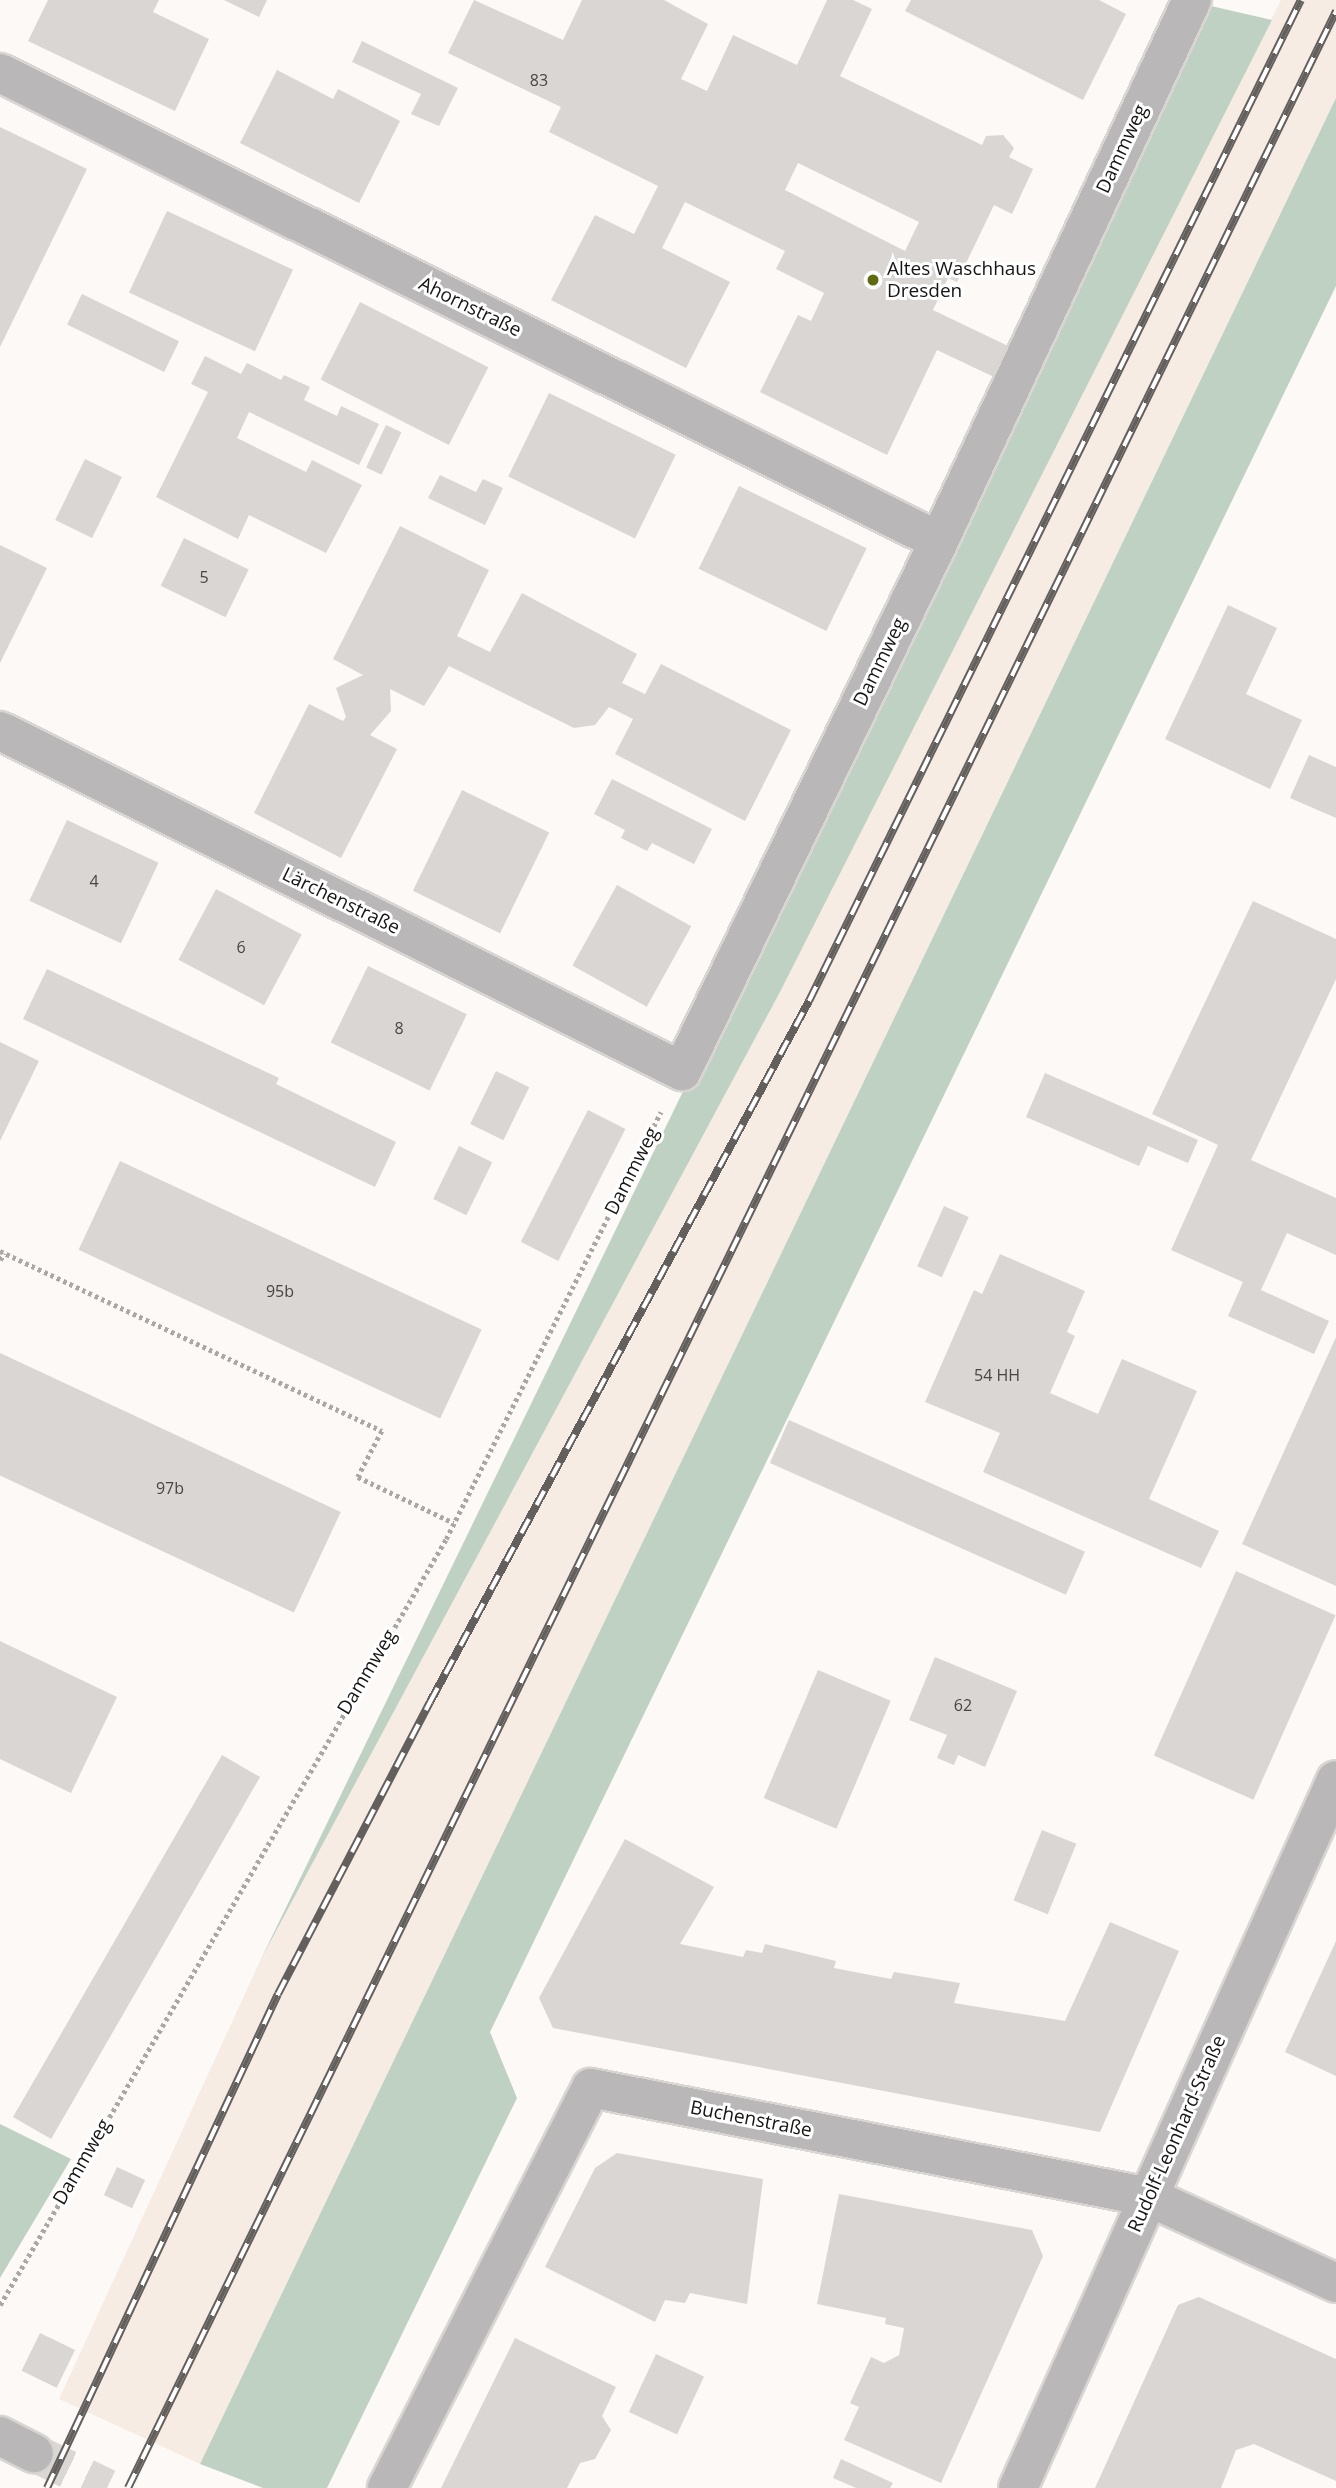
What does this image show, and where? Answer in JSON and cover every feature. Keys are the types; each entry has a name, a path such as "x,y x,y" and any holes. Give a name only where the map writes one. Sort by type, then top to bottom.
{"street":[{"name":"Dammweg","path":"682,1071 939,541 1192,0"},
{"name":"Ahornstraße","path":"0,73 939,541"},
{"name":"Lärchenstraße","path":"0,731 682,1071"},
{"name":"Rudolf-Leonhard-Straße","path":"1018,2488 1336,1780"},
{"name":"Buchenstraße","path":"387,2488 591,2088 1149,2197 1336,2283"},
{"path":"0,2436 34,2453"}],"path":[{"name":"Dammweg","path":"0,2305 454,1523 682,1071"},
{"path":"0,1260 2,1252 382,1431 358,1477 454,1523"}],"shaded area":[{"path":"1281,0 1336,0 1336,98 200,2464 59,2399 260,1961 780,992"}],"green space":[{"path":"1211,6 1272,20 780,992 260,1961"},
{"path":"1336,98 1336,286 490,2032 517,2098 327,2488 263,2488 200,2464"},
{"path":"0,2124 71,2159 0,2278"}],"building":[{"path":"48,0 159,0 153,12 209,39 175,111 28,41"},
{"path":"224,0 267,0 259,17"},
{"path":"474,0 563,40 582,0 664,0 708,24 681,79 707,91 733,35 797,65 827,0 853,0 872,9 840,76 982,145 986,136 1003,135 1014,148 1009,157 1033,169 1012,214 994,205 957,282 948,278 933,310 1008,346 994,377 937,350 887,455 760,392 798,315 811,321 824,293 776,269 785,251 685,202 662,248 730,282 686,368 551,300 595,215 634,234 658,186 549,132 561,107 448,53","holes":["798,163 919,222 905,251 785,190"]},
{"path":"911,0 1099,0 1126,14 1083,100 905,11"},
{"path":"362,41 458,88 439,126 411,114 421,94 352,62"},
{"path":"277,70 333,99 338,89 400,121 359,203 240,143"},
{"path":"0,127 87,169 0,347"},
{"path":"167,211 293,270 255,351 129,293"},
{"path":"82,294 179,341 164,372 67,325"},
{"path":"360,302 488,367 449,445 321,380"},
{"path":"205,356 241,374 247,363 281,380 284,375 310,387 304,400 337,416 341,406 379,424 359,465 249,412 237,438 306,472 312,460 362,485 326,553 249,515 238,539 156,497 208,392 191,384"},
{"path":"549,393 676,455 635,538 508,477"},
{"path":"386,425 401,432 382,475 366,468"},
{"path":"85,459 122,477 92,538 55,520"},
{"path":"440,475 476,492 483,479 503,488 485,525 428,498"},
{"path":"739,486 867,548 826,631 699,569"},
{"path":"400,526 489,570 457,636 490,652 522,593 637,654 622,683 645,694 661,664 791,730 745,821 615,754 633,719 609,707 595,725 574,728 449,666 424,706 390,689 391,711 370,735 397,749 341,858 254,813 309,704 343,721 346,717 336,688 363,675 333,659"},
{"path":"184,538 249,570 225,617 161,586"},
{"path":"0,545 47,568 0,663"},
{"path":"1228,605 1277,628 1246,694 1302,720 1270,789 1165,739"},
{"path":"1309,755 1336,767 1336,818 1290,798"},
{"path":"612,779 712,829 694,864 652,843 647,851 621,838 625,830 594,814"},
{"path":"462,790 549,833 500,933 413,891"},
{"path":"67,820 159,863 121,943 29,901"},
{"path":"617,885 691,926 647,1007 572,965"},
{"path":"216,889 302,935 264,1005 178,960"},
{"path":"1253,901 1336,939 1336,979 1251,1160 1336,1198 1336,1255 1287,1233 1261,1290 1329,1321 1314,1354 1228,1316 1243,1282 1171,1250 1218,1145 1152,1114"},
{"path":"368,966 467,1014 430,1091 331,1042"},
{"path":"47,969 279,1078 276,1084 396,1142 375,1187 23,1019"},
{"path":"0,1042 39,1061 0,1141"},
{"path":"496,1071 529,1087 503,1140 470,1124"},
{"path":"1045,1073 1198,1140 1188,1163 1148,1146 1139,1166 1026,1117"},
{"path":"588,1110 625,1129 558,1261 521,1242"},
{"path":"459,1146 492,1162 466,1215 433,1199"},
{"path":"120,1161 482,1330 440,1418 79,1250"},
{"path":"944,1206 969,1217 942,1277 917,1266"},
{"path":"1000,1254 1085,1291 1067,1332 1075,1336 1050,1393 1098,1414 1122,1359 1197,1391 1149,1499 1219,1531 1201,1568 983,1472 1000,1433 925,1402 974,1290 982,1294"},
{"path":"1336,1337 1336,1586 1242,1544"},
{"path":"0,1353 341,1512 294,1613 0,1475"},
{"path":"789,1420 1085,1552 1066,1595 770,1463"},
{"path":"1236,1571 1336,1615 1253,1800 1154,1756"},
{"path":"0,1641 117,1697 71,1793 0,1759"},
{"path":"935,1657 1017,1691 985,1767 958,1755 954,1765 937,1758 947,1735 909,1720"},
{"path":"818,1670 891,1701 836,1829 764,1798"},
{"path":"222,1755 260,1777 51,2139 13,2117"},
{"path":"1042,1830 1076,1844 1048,1914 1014,1900"},
{"path":"625,1839 714,1887 680,1944 743,1957 746,1950 762,1953 765,1944 836,1961 834,1968 891,1979 894,1972 960,1983 954,2003 1065,2021 1110,1922 1179,1951 1100,2132 553,2028 539,1998"},
{"path":"1336,1941 1336,2076 1285,2052"},
{"path":"617,2153 763,2179 747,2304 690,2293 685,2303 665,2300 655,2322 545,2267 595,2168"},
{"path":"117,2167 145,2180 132,2208 104,2195"},
{"path":"839,2194 1032,2230 1043,2256 941,2483 844,2440 859,2407 850,2403 871,2357 884,2363 899,2355 904,2328 885,2324 886,2318 817,2304"},
{"path":"1199,2297 1336,2359 1336,2481 1254,2444 1236,2450 1221,2488 1095,2488 1178,2305"},
{"path":"40,2333 75,2350 57,2388 22,2371"},
{"path":"515,2338 616,2387 602,2416 611,2430 595,2459 580,2463 567,2488 441,2488"},
{"path":"656,2354 704,2376 677,2434 629,2412"},
{"path":"841,2459 893,2483 890,2488 856,2488 833,2478"}],"tunnel":[{"path":"34,2453 107,2488"}],"railway":[{"path":"47,2488 278,1994 430,1702 809,1001 1301,0"},
{"path":"128,2488 1336,11"}],"place":[{"name":"Altes Waschhaus Dresden","path":"873,280"}]}
